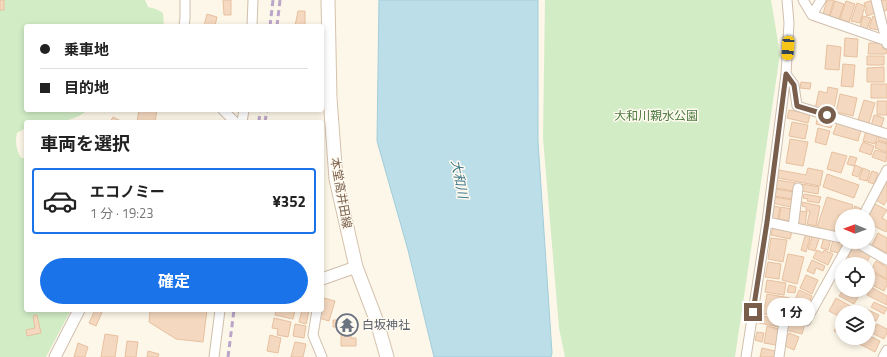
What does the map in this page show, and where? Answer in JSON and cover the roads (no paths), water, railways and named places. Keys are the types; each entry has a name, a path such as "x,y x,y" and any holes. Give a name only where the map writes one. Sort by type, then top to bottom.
{"main road":[{"name":"本堂高井田線","path":"328,0 330,98 336,179 356,267 377,322 387,357"}],"street":[{"path":"184,24 185,0"},
{"path":"252,24 254,0"},
{"path":"746,357 767,222 786,74 789,23 787,0"},
{"path":"803,0 812,15 886,42"},
{"path":"812,15 820,0"},
{"path":"876,0 886,42"},
{"path":"786,74 794,85 797,106 887,134"},
{"path":"225,112 233,120"},
{"path":"868,209 887,170"},
{"path":"793,228 798,188"},
{"path":"767,222 835,237"},
{"path":"779,357 786,316 806,321 846,249"},
{"path":"868,249 887,260"},
{"path":"324,278 356,267"},
{"path":"55,357 78,312"},
{"path":"214,357 220,312"},
{"path":"317,312 313,335 322,357"},
{"path":"883,357 887,350"}],"water":[{"name":"大和川","path":"379,0 538,0 538,141 552,353 551,357 434,357 408,250 377,141"}],"railway":[{"path":"270,24 273,0"},
{"path":"277,24 280,0"},
{"path":"259,120 260,112"},
{"path":"265,120 267,112"},
{"path":"228,357 234,312"}],"place":[{"name":"白坂神社","path":"347,325"}],"park label":[{"name":"大和川親水公園","path":"656,116"}]}
